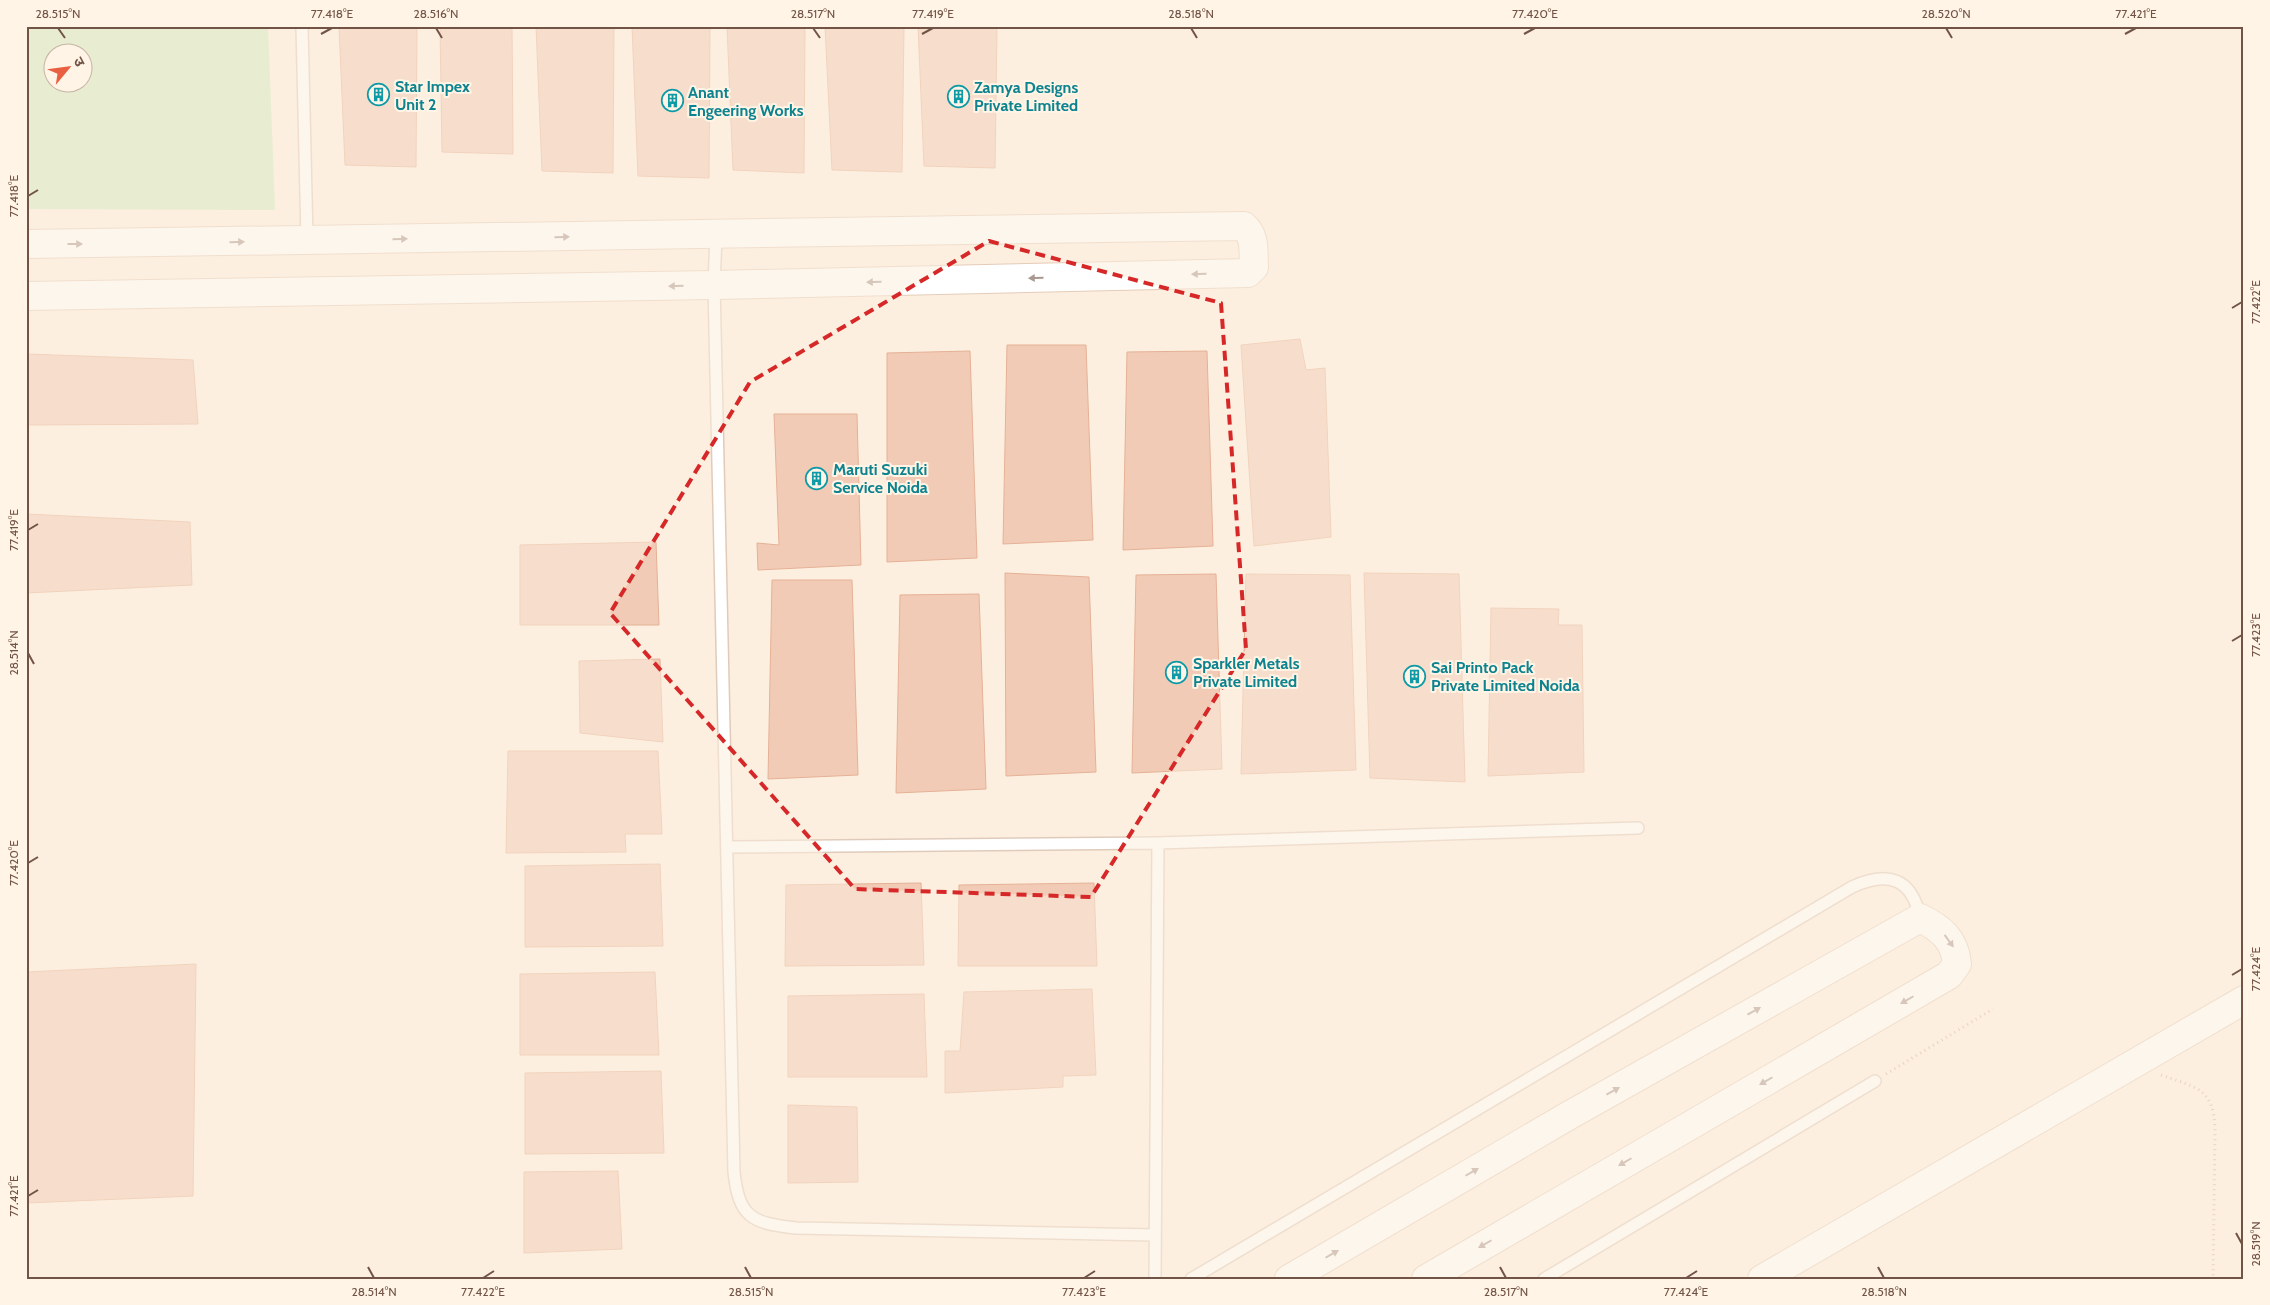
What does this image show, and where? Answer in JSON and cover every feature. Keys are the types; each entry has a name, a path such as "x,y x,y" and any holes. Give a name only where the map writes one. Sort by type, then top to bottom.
{"street":[{"path":"26,244 1244,226 1253,238 1254,267 1248,273 714,286 26,296"},
{"path":"1290,1279 1568,1116 1920,918 1938,926 1956,951 1957,964 1949,975 1426,1279"},
{"path":"1762,1279 2244,1000"}],"lane":[{"path":"302,26 307,241"},
{"path":"716,234 714,286 734,1172 736,1191 742,1208 763,1223 796,1228 1154,1235"},
{"path":"727,847 1158,843 1638,828"},
{"path":"1155,1279 1158,843"},
{"path":"1191,1279 1852,887 1869,879 1882,878 1897,881 1908,890 1917,903 1920,918"},
{"path":"1544,1279 1875,1080"}],"path":[{"path":"1875,1080 1993,1009"},
{"path":"2132,1065 2195,1087 2208,1097 2213,1108 2215,1129 2213,1279"}],"highlighted area":[{"path":"989,241 1221,303 1246,649 1091,897 855,889 610,613 750,382"}],"green space":[{"path":"26,26 268,26 275,210 26,209"}],"building":[{"name":"Star Impex Unit 2","path":"339,26 417,26 416,167 345,165"},
{"path":"440,26 512,26 513,154 442,152"},
{"path":"536,26 614,26 613,173 542,171"},
{"name":"Anant Engeering Works","path":"632,26 710,26 709,178 638,176"},
{"path":"727,26 805,26 804,173 733,170"},
{"path":"825,26 904,26 902,172 832,170"},
{"name":"Zamya Designs Private Limited","path":"918,26 997,26 995,168 924,166"},
{"path":"1300,339 1306,370 1325,368 1331,537 1254,546 1241,345"},
{"path":"1007,345 1086,345 1093,540 1003,544"},
{"path":"970,351 977,558 887,562 887,353"},
{"path":"1207,351 1213,546 1123,550 1127,352"},
{"path":"26,354 193,360 198,424 26,425"},
{"name":"Maruti Suzuki Service Noida","path":"774,414 857,414 861,565 758,570 757,543 779,545"},
{"path":"26,514 190,522 192,585 26,593"},
{"path":"656,542 659,625 520,625 520,545"},
{"path":"1005,573 1089,577 1096,772 1006,776"},
{"name":"Sai Printo Pack Private Limited Noida","path":"1364,573 1459,574 1465,782 1370,778"},
{"name":"Sparkler Metals Private Limited","path":"1216,574 1222,769 1132,773 1136,575"},
{"path":"1246,574 1350,575 1356,770 1241,774"},
{"path":"772,580 852,580 858,775 768,779"},
{"path":"979,594 986,789 896,793 900,595"},
{"path":"1491,608 1559,609 1558,625 1582,625 1584,772 1488,776"},
{"path":"660,659 663,742 580,733 579,661"},
{"path":"508,751 658,751 662,834 625,834 626,852 506,853"},
{"path":"660,864 663,946 525,947 525,866"},
{"path":"921,883 924,965 785,966 786,885"},
{"path":"1094,883 1097,966 958,966 959,885"},
{"path":"196,964 193,1196 26,1203 26,972"},
{"path":"655,972 659,1055 520,1055 520,974"},
{"path":"1092,989 1096,1075 1063,1076 1063,1087 945,1093 945,1051 960,1051 964,992"},
{"path":"924,994 927,1077 788,1077 788,996"},
{"path":"661,1071 664,1153 525,1154 525,1073"},
{"path":"788,1105 857,1107 858,1182 788,1183"},
{"path":"618,1171 622,1249 524,1253 524,1172"}],"place":[{"name":"Star Impex Unit 2","path":"379,95"},
{"name":"Zamya Designs Private Limited","path":"958,96"},
{"name":"Anant Engeering Works","path":"672,101"},
{"name":"Maruti Suzuki Service Noida","path":"817,478"},
{"name":"Sparkler Metals Private Limited","path":"1177,672"},
{"name":"Sai Printo Pack Private Limited Noida","path":"1415,676"}]}
